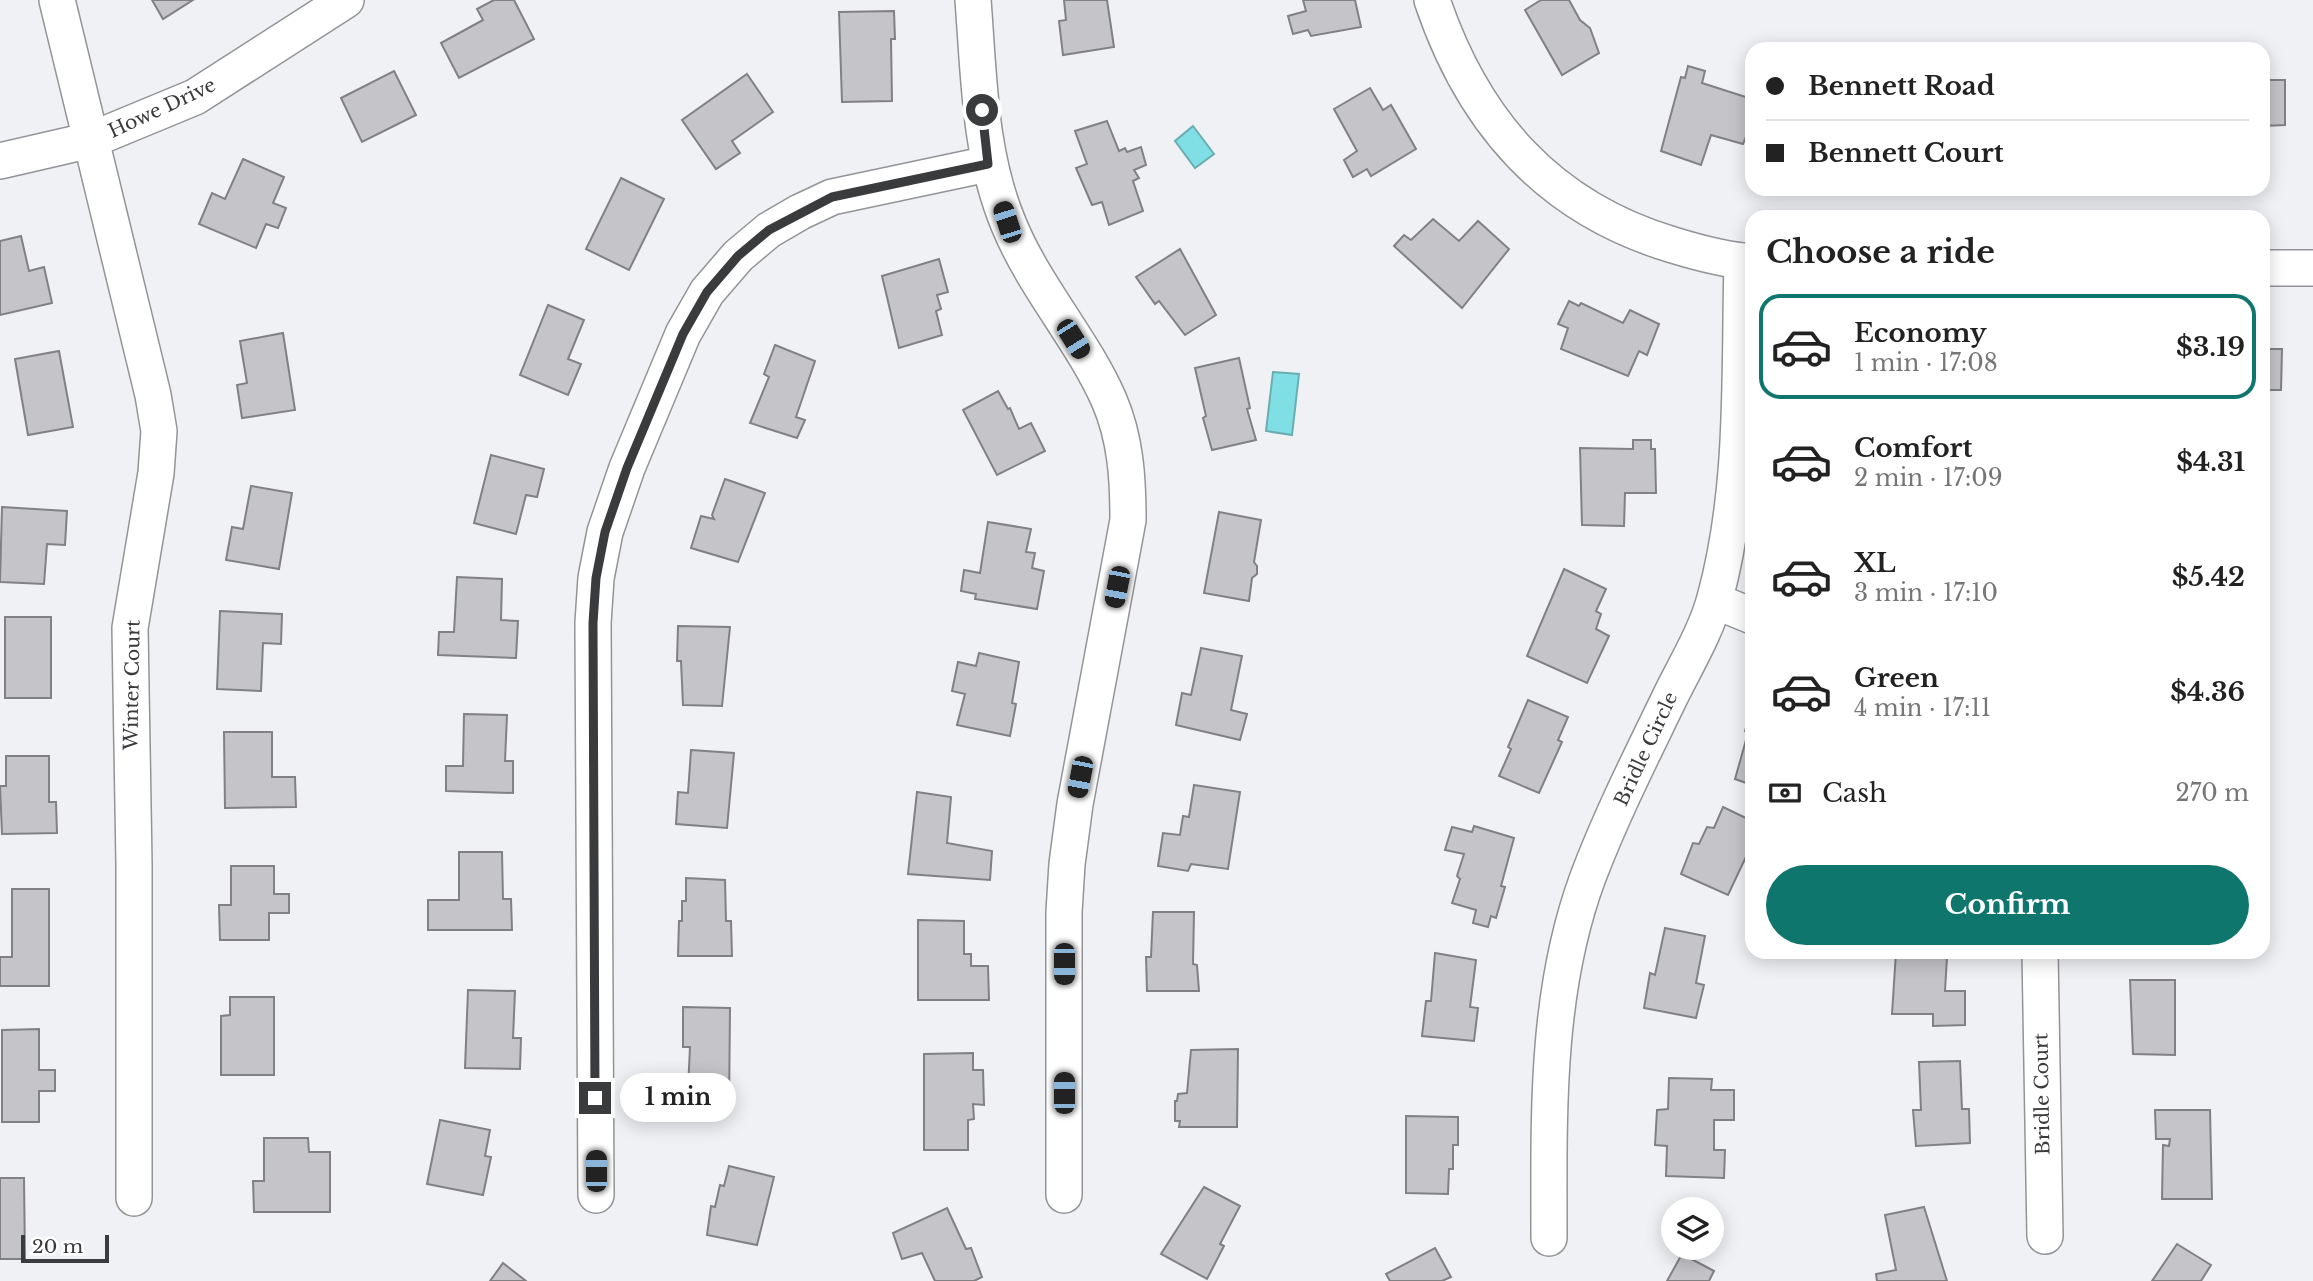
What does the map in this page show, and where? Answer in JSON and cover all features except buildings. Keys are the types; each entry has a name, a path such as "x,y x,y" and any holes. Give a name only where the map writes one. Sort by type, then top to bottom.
{"street":[{"name":"Winter Court","path":"57,0 153,395 159,431 156,473 130,628 134,864 134,1198"},
{"name":"Howe Drive","path":"0,161 91,140 195,97 346,0"},
{"path":"973,0 988,164 1007,222 1023,258 1109,400 1122,442 1128,480 1128,520 1074,804 1067,864 1064,912 1064,1195"},
{"path":"1432,0 1446,43 1468,86 1498,131 1532,166 1567,196 1641,236 1702,254 1745,261"},
{"path":"596,1195 593,623 596,578 605,532 627,468 683,334 707,292 748,247 790,218 832,197 988,164"},
{"path":"2270,268 2313,268"},
{"name":"Bridle Circle","path":"1549,1238 1552,1039 1559,986 1588,877 1647,743 1715,601 1735,503 1745,301"},
{"path":"1715,601 1745,613"},
{"name":"Bridle Court","path":"2039,959 2045,1236"}],"water":[{"path":"1193,126 1214,154 1195,168 1175,141"},
{"path":"1273,372 1299,374 1292,435 1266,431"}],"route":[{"path":"595,1098 593,623 596,578 605,532 627,468 683,334 707,292 738,256 769,230 832,197 988,164 982,110"}]}
